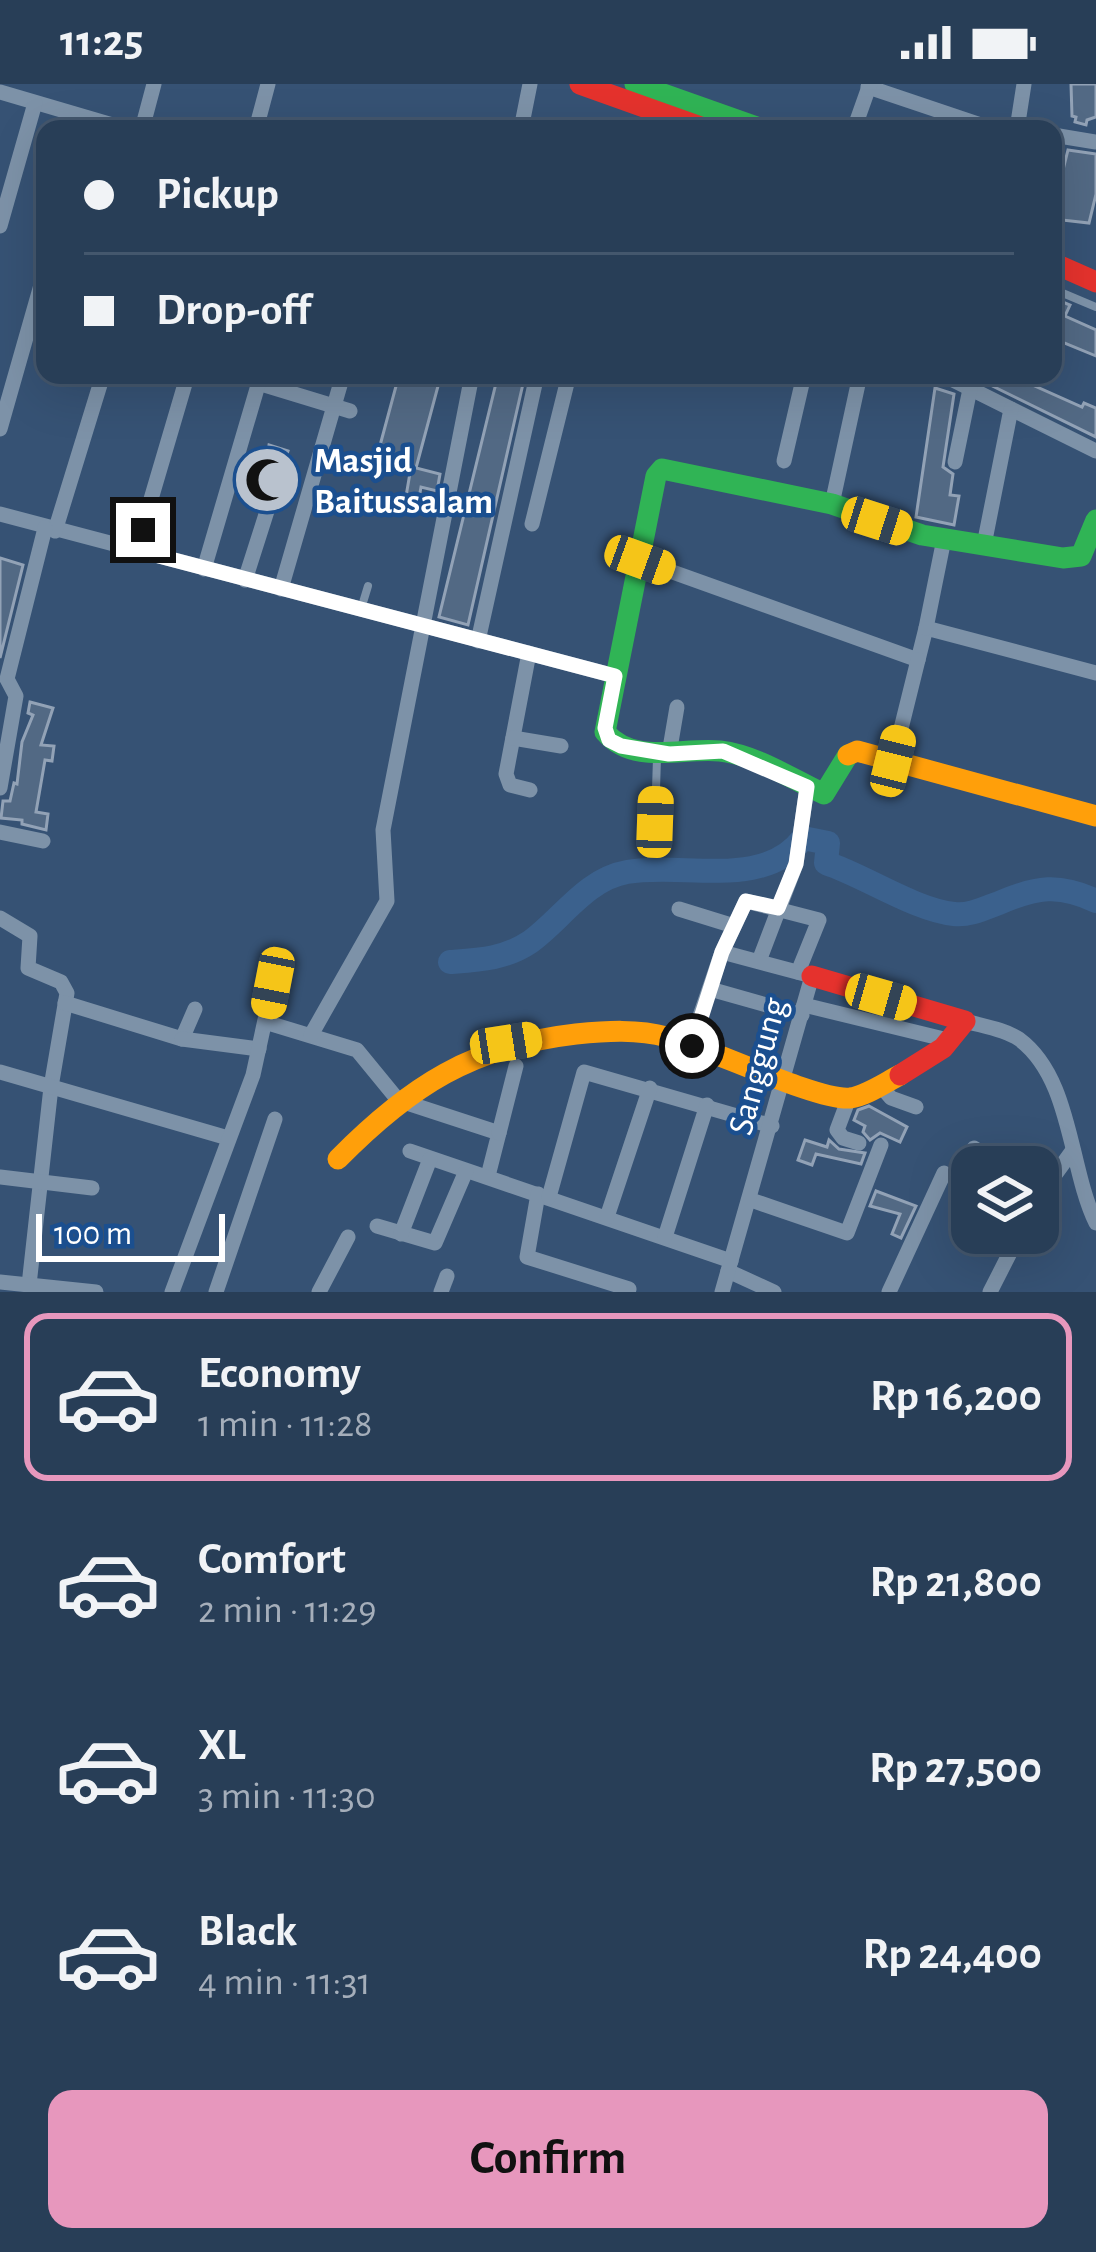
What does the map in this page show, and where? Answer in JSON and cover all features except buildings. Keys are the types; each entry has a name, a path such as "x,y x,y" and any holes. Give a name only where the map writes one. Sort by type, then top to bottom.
{"main road":[{"path":"580,84 681,120"},
{"path":"635,84 700,94 746,120"},
{"path":"1062,249 1096,264"},
{"path":"1062,267 1096,282"},
{"path":"1096,520 1084,552 1075,558 906,530 832,504 662,469 656,476 606,736 621,746 663,753 723,751 828,794 852,752 1096,815"},
{"path":"338,1159 398,1100 471,1057 506,1043 616,1031 653,1034 784,1081 849,1098 880,1085 952,1041 964,1021 805,974"}],"street":[{"path":"144,120 154,84"},
{"path":"258,120 268,84"},
{"path":"523,120 530,84"},
{"path":"1019,120 1024,84"},
{"path":"857,120 869,86 967,120"},
{"path":"3,90 76,120"},
{"path":"0,226 34,103"},
{"path":"1062,136 1096,142"},
{"path":"0,429 36,303"},
{"path":"0,788 4,734 16,694 7,679 50,529 100,384"},
{"path":"136,550 186,384"},
{"path":"204,569 259,384"},
{"path":"274,384 342,409"},
{"path":"280,590 342,409 343,384"},
{"path":"311,1035 387,895 383,830 470,384"},
{"path":"478,640 536,384"},
{"path":"532,524 567,384"},
{"path":"784,461 802,384"},
{"path":"832,504 858,384"},
{"path":"960,384 1096,451"},
{"path":"955,462 970,389"},
{"path":"984,545 1011,410"},
{"path":"245,580 268,508"},
{"path":"0,514 615,676"},
{"path":"893,761 944,538"},
{"path":"640,560 918,660"},
{"path":"926,628 1096,673"},
{"path":"529,653 506,781 530,790"},
{"path":"663,753 677,707"},
{"path":"513,738 561,746"},
{"path":"759,961 796,864 807,787"},
{"path":"0,832 43,842"},
{"path":"690,1045 722,952 746,901 820,921 805,974"},
{"path":"679,909 734,926"},
{"path":"0,918 28,934 28,968 64,984 29,1285"},
{"name":"Sanggung","path":"722,952 805,974 804,1010 722,1292"},
{"path":"172,1292 259,1049 273,983"},
{"path":"710,988 952,1041"},
{"path":"64,1003 182,1039 259,1049"},
{"path":"182,1039 194,1009"},
{"path":"964,1021 1008,1034 1034,1054 1065,1114 1083,1191 1096,1223"},
{"path":"265,1022 362,1055 398,1100 499,1133"},
{"path":"488,1176 516,1066"},
{"path":"0,1072 228,1138"},
{"path":"629,1289 526,1257 584,1072 772,1126"},
{"path":"880,1085 890,1098 916,1108"},
{"path":"607,1217 650,1088"},
{"path":"849,1098 837,1130 859,1143"},
{"path":"665,1237 707,1105"},
{"path":"215,1292 275,1119"},
{"path":"751,1200 847,1233 881,1145"},
{"path":"1059,1168 1073,1150"},
{"path":"410,1151 665,1237 774,1292"},
{"path":"401,1234 430,1159"},
{"path":"377,1226 436,1243 466,1171"},
{"path":"889,1292 944,1174"},
{"path":"0,1177 92,1188"},
{"path":"319,1292 348,1237"},
{"path":"990,1292 1009,1254"},
{"path":"0,1282 96,1292"}],"lane":[{"path":"1062,293 1096,307"},
{"path":"361,610 368,586"},
{"path":"655,822 663,753"}],"waterway":[{"path":"450,962 491,958 521,948 586,891 612,876 649,870 745,869 787,854 803,838 828,843 826,863 939,911 971,913 1048,889 1096,901"}],"traffic: fast":[{"path":"635,84 737,120"},
{"path":"848,755 824,794 733,753 644,752 630,749 605,732 656,476 662,469 832,504 922,535 1063,558 1081,556 1096,520"}],"traffic: slow":[{"path":"848,755 857,751 1096,816"},
{"path":"338,1159 391,1110 445,1074 505,1048 576,1034 633,1032 667,1037 834,1097 856,1097 900,1075"}],"traffic: jam":[{"path":"580,84 681,120"},
{"path":"1062,267 1096,282"},
{"path":"812,976 965,1021 943,1048 900,1075"}],"place":[{"name":"Masjid Baitussalam","path":"267,480"}],"route":[{"path":"143,530 136,550 615,676 605,728 609,740 669,754 723,751 807,787 796,864 778,908 746,901 722,952 692,1046"}]}
